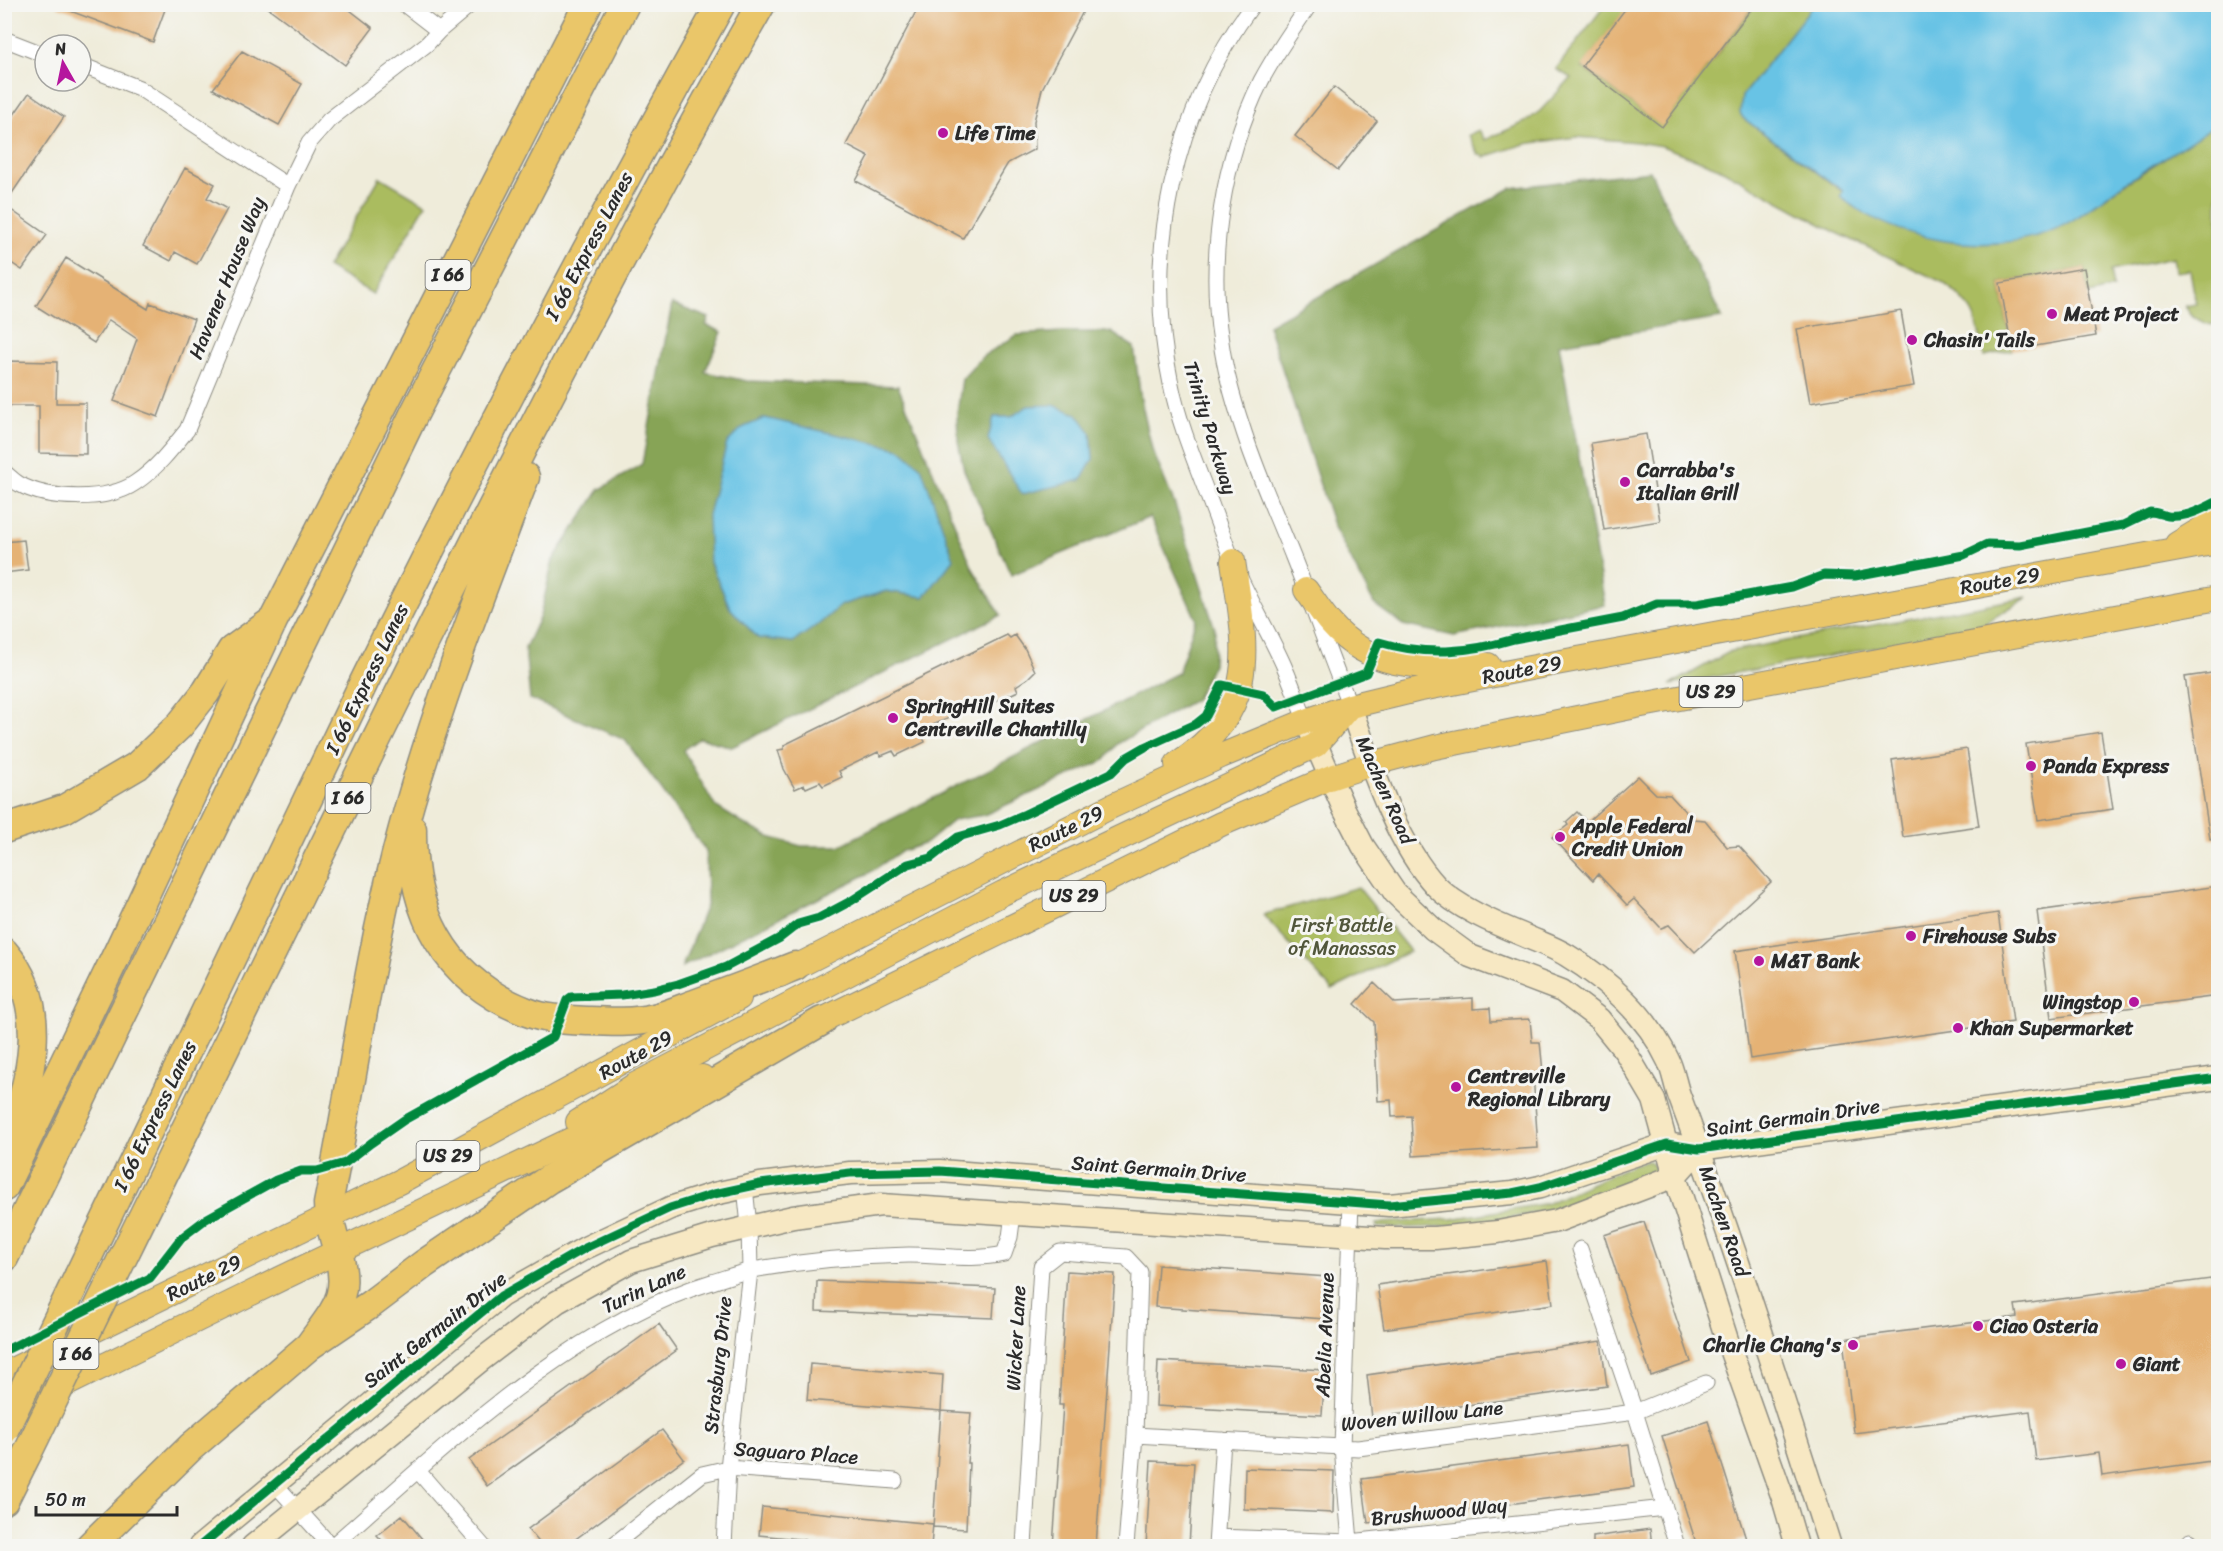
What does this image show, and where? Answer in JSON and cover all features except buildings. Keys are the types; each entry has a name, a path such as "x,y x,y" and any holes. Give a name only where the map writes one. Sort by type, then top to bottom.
{"highway":[{"name":"I 66","path":"4,1187 123,942 273,621 588,4"},
{"path":"4,1258 413,416 625,4"},
{"name":"I 66 Express Lanes","path":"4,1430 365,681 453,505 632,165 721,4"},
{"name":"I 66","path":"4,1500 501,487 575,344 761,4"},
{"path":"309,1346 335,1309 343,1293 344,1273 328,1218 328,1204 380,925 415,784 467,628 575,344"},
{"path":"4,829 64,809 137,766 187,716 206,692 232,650 273,621"},
{"path":"415,784 412,863 421,903 434,935 445,951 470,978 497,996 528,1012 566,1020 612,1022 654,1018 795,966"},
{"path":"4,952 23,981 34,1024 33,1060 25,1095 4,1158"},
{"path":"90,1546 191,1447 309,1346 549,1179 822,1021"}],"main road":[{"path":"2166,551 2218,519"},
{"name":"Route 29","path":"4,1374 328,1218 517,1120 795,966 1112,806 1221,756 1306,721 1350,706 1416,690 2218,542"},
{"path":"1112,806 1198,750 1221,727 1232,707 1244,664 1244,634 1233,561"},
{"path":"1306,590 1332,625 1358,647 1373,656 1420,667 1556,663"},
{"name":"Route 29","path":"4,1415 338,1251 822,1021 1221,824 1329,778 1435,747 1636,706 2218,598"},
{"path":"492,1177 635,1085 1003,893 1316,745 1350,706"}],"street":[{"path":"404,4 439,31"},
{"name":"Havener House Way","path":"4,472 19,484 49,495 97,497 133,484 165,458 187,430 288,186 309,143 329,120 427,44 471,4"},
{"name":"Trinity Parkway","path":"1253,4 1234,30 1219,57 1189,124 1179,156 1164,219 1163,342 1171,386 1183,425 1233,561 1284,667 1306,721"},
{"name":"Trinity Parkway","path":"1310,4 1262,80 1248,112 1230,171 1222,207 1217,250 1220,341 1242,428 1350,706"},
{"path":"4,39 33,50"},
{"path":"93,70 140,88 288,186"},
{"name":"Machen Road","path":"1350,706 1371,764 1404,841 1437,887 1473,912 1567,955 1594,973 1618,993 1648,1028 1669,1060 1761,1329 1830,1546"},
{"name":"Machen Road","path":"1306,721 1329,778 1363,846 1395,893 1433,928 1470,956 1562,991 1599,1019 1625,1051 1654,1100 1675,1176 1728,1343 1784,1498 1797,1546"},
{"name":"Saint Germain Drive","path":"200,1546 501,1296 585,1248 670,1208 714,1194 745,1187 850,1173 940,1170 1389,1204 1512,1193 1550,1184 1667,1144 1699,1149 2218,1078"},
{"name":"Saint Germain Drive","path":"253,1546 481,1360 557,1302 631,1261 672,1247 749,1226 793,1217 881,1205 1350,1236 1435,1238 1498,1232 1557,1221 1675,1176 1699,1149"},
{"name":"Strasburg Drive","path":"724,1546 728,1468 750,1271 745,1187"},
{"name":"Abelia Avenue","path":"1350,1542 1342,1447 1351,1202"},
{"name":"Turin Lane","path":"332,1546 511,1393 616,1322 682,1291 750,1271 857,1256 912,1255 987,1258 1004,1254 1010,1237 1013,1214"},
{"path":"1580,1249 1677,1546"},
{"name":"Wicker Lane","path":"1024,1546 1041,1267 1060,1252 1126,1257 1140,1272 1136,1435 1126,1546"},
{"name":"Woven Willow Lane","path":"1136,1435 1358,1448 1635,1412 1706,1383"},
{"path":"1216,1542 1223,1440"},
{"name":"Saguaro Place","path":"612,1546 702,1474 728,1468 895,1481"},
{"path":"418,1471 483,1546"},
{"path":"275,1484 332,1546"},
{"name":"Brushwood Way","path":"1216,1542 1350,1542 1665,1508"}],"green space":[{"path":"1605,5 1629,5 1582,67 1662,126 1755,5 1814,5 1742,96 1743,118 1843,192 1852,206 1922,236 1954,242 2079,216 2218,123 2218,325 2203,322 2185,306 2196,304 2190,270 2176,272 2173,258 2110,271 2113,288 2089,294 2084,268 2000,283 2012,350 1984,356 1976,322 1968,305 1942,282 1835,232 1719,168 1662,146 1576,137 1525,144 1484,157 1478,154 1468,135 1479,130 1485,140 1525,122 1540,111 1571,78 1556,69"},
{"path":"1650,171 1722,318 1559,344 1605,605 1454,636 1403,625 1374,604 1333,525 1268,325 1511,188"},
{"path":"380,177 426,204 373,294 327,267"},
{"path":"672,304 709,318 706,325 722,332 705,372 747,381 898,386 973,569 1001,615 732,747 700,738 683,750 715,806 769,837 801,846 839,846 1178,673 1196,619 1150,517 1011,575 964,470 958,441 957,413 962,379 983,356 1017,335 1111,332 1134,347 1141,400 1152,449 1175,505 1215,629 1213,664 1196,699 1117,744 1105,760 984,815 954,820 926,843 900,852 869,873 682,967 707,903 706,851 625,740 530,699 525,648 540,616 553,560 599,490 642,464","holes":["994,417 1011,417 1091,433 1093,459 1081,479 1022,494","710,562 924,597 886,591 841,605 793,642 758,638 730,608"]},
{"path":"2028,597 1973,630 1670,685 1731,651"},
{"name":"First Battle of Manassas","path":"1358,887 1410,951 1332,990 1263,915"},
{"path":"1649,1161 1653,1163 1655,1172 1591,1197 1532,1214 1429,1227 1377,1227 1376,1224 1451,1219 1548,1203 1634,1164"}],"water":[{"path":"1814,4 2218,5 2218,123 2080,215 2053,230 1999,243 1943,240 1915,234 1888,225 1840,197 1843,191 1743,118 1740,113 1742,96"},
{"path":"1053,405 1077,414 1091,433 1093,459 1081,480 1022,494 988,439 994,417 1011,417 1028,406"},
{"path":"765,418 900,449 921,467 954,559 924,597 886,591 841,605 793,642 758,638 730,608 710,562 708,515 727,443 742,428"}],"cycle path":[{"path":"4,1351 150,1278 181,1238 206,1219 276,1180 301,1171 317,1171 345,1163 404,1120 553,1037 567,1000 571,997 622,995 654,990 726,967 780,938 798,924 819,918 851,901 908,864 931,858 958,837 1000,825 1111,773 1126,758 1145,747 1196,724 1206,716 1222,685 1263,694 1276,707 1366,673 1379,642 1430,651 1463,650 1623,618 1657,604 1697,604 1792,587 1824,575 1855,576 1964,555 1987,544 2020,545 2123,525 2150,512 2181,516 2218,501"},
{"path":"200,1546 501,1296 585,1248 670,1208 714,1194 760,1184 850,1173 940,1171 1389,1205 1512,1193 1540,1187 1667,1144 1699,1149 2218,1078"}],"place":[{"name":"Life Time","path":"943,133"},
{"name":"Meat Project","path":"2052,314"},
{"name":"Chasin' Tails","path":"1912,340"},
{"name":"Carrabba's Italian Grill","path":"1625,482"},
{"name":"SpringHill Suites Centreville Chantilly","path":"893,718"},
{"name":"Panda Express","path":"2031,766"},
{"name":"Apple Federal Credit Union","path":"1560,837"},
{"name":"Firehouse Subs","path":"1911,936"},
{"name":"M&T Bank","path":"1759,961"},
{"name":"Wingstop","path":"2134,1002"},
{"name":"Khan Supermarket","path":"1958,1028"},
{"name":"Centreville Regional Library","path":"1456,1087"},
{"name":"Ciao Osteria","path":"1978,1326"},
{"name":"Charlie Chang's","path":"1853,1345"},
{"name":"Giant","path":"2121,1364"}]}
